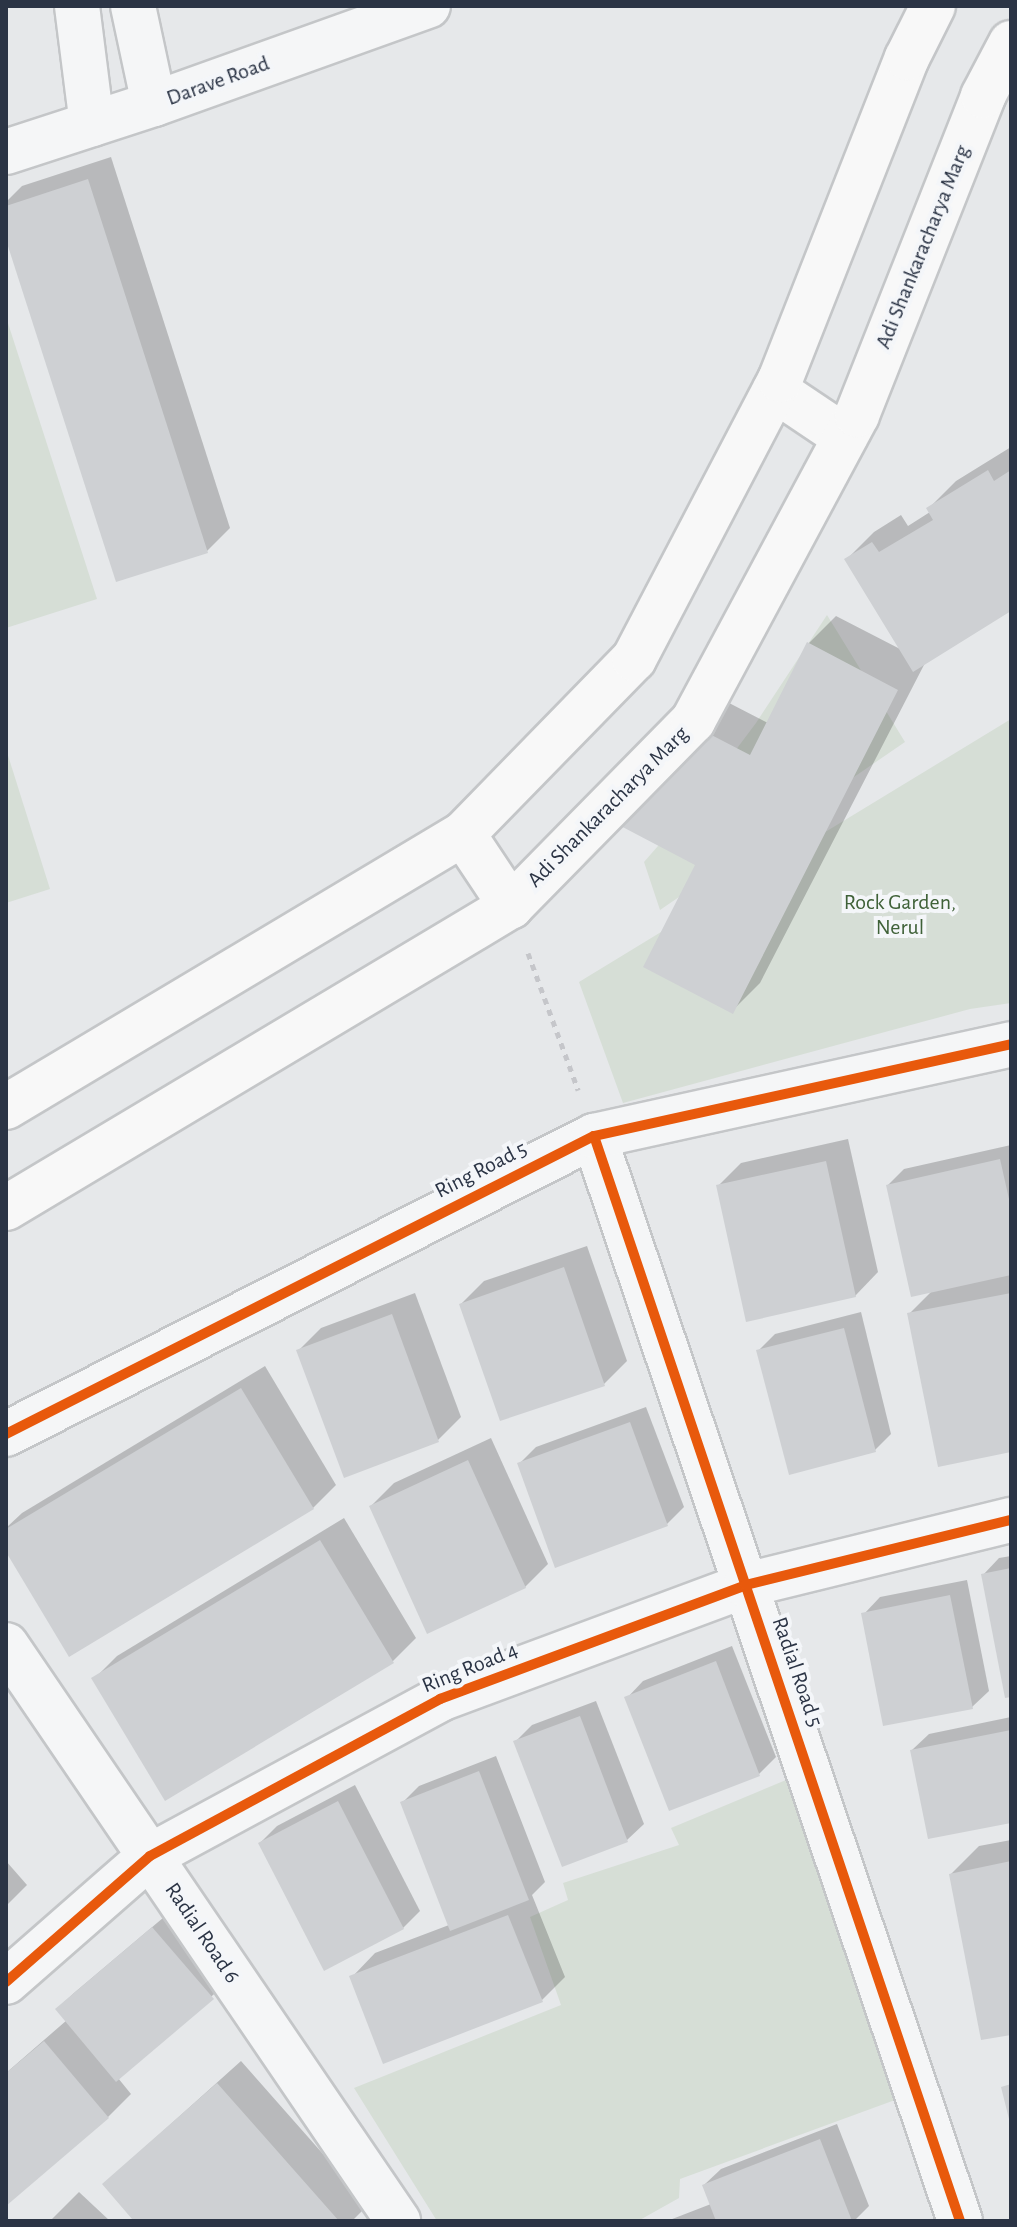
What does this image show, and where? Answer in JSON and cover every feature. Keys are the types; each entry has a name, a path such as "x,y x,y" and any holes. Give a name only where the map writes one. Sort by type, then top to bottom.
{"main road":[{"path":"6,1107 463,834 634,659 775,390 907,58 933,6"},
{"name":"Adi Shankaracharya Marg","path":"6,1208 511,906 693,721 845,437 1006,64"},
{"path":"775,390 845,437"},
{"path":"463,834 511,906"}],"street":[{"path":"77,6 92,124"},
{"path":"133,6 154,104"},
{"name":"Darave Road","path":"6,152 154,104 428,6"},
{"name":"Ring Road 5","path":"6,1434 594,1136 1011,1044"},
{"name":"Radial Road 5","path":"594,1136 960,2221"},
{"name":"Ring Road 4","path":"6,1982 150,1856 440,1699 746,1585 1011,1520"},
{"name":"Radial Road 6","path":"6,1645 398,2221"}],"path":[{"path":"511,906 594,1136"}],"green space":[{"path":"6,317 97,599 6,628"},
{"path":"827,615 905,742 660,910 644,862 699,799 756,723"},
{"name":"Rock Garden, Nerul","path":"1011,719 1011,1003 970,1009 623,1103 579,982"},
{"path":"6,749 50,889 6,903"},
{"path":"786,1780 895,2100 680,2179 679,2198 638,2221 437,2221 354,2088 561,2005 530,1917 568,1900 563,1883 679,1845 671,1828"}],"building":[{"path":"88,179 208,553 116,582 6,240 6,206"},
{"path":"988,470 994,481 1011,470 1011,611 913,672 844,559 872,542 879,552 933,520 926,508"},
{"path":"807,642 898,690 733,1014 643,967 695,865 615,823 671,714 750,755"},
{"path":"1000,1159 1011,1208 1011,1275 911,1297 886,1185"},
{"path":"826,1161 856,1297 746,1322 716,1185"},
{"path":"564,1267 605,1386 500,1421 459,1304"},
{"path":"1011,1293 1011,1452 938,1467 907,1313"},
{"path":"392,1314 439,1442 344,1478 296,1350"},
{"path":"844,1328 876,1452 789,1475 756,1350"},
{"path":"241,1388 314,1509 69,1657 6,1552 6,1529"},
{"path":"630,1422 668,1526 555,1568 517,1463"},
{"path":"468,1460 526,1588 427,1634 369,1506"},
{"path":"320,1540 394,1663 165,1801 91,1678"},
{"path":"1011,1568 1011,1697 1005,1698 981,1574"},
{"path":"950,1595 973,1709 883,1726 861,1613"},
{"path":"716,1661 760,1776 669,1811 624,1697"},
{"path":"580,1716 628,1842 562,1867 513,1741"},
{"path":"1011,1730 1011,1823 928,1839 910,1750"},
{"path":"479,1771 529,1900 450,1931 400,1802"},
{"path":"338,1801 404,1929 324,1971 258,1843"},
{"path":"1011,1861 1011,2035 981,2040 949,1874"},
{"path":"508,1915 543,2002 383,2064 349,1976"},
{"path":"152,1927 214,1999 116,2082 55,2009"},
{"path":"44,2041 109,2118 6,2206 6,2073"},
{"path":"217,2083 339,2221 130,2221 132,2219 102,2184"},
{"path":"1011,2084 1011,2122 1010,2123 1001,2087"},
{"path":"820,2139 852,2221 716,2221 702,2185"}],"cycle path":[{"path":"6,1434 594,1136 1011,1044"},
{"path":"594,1136 960,2221"},
{"path":"6,1982 150,1856 440,1699 746,1585 1011,1520"}]}
